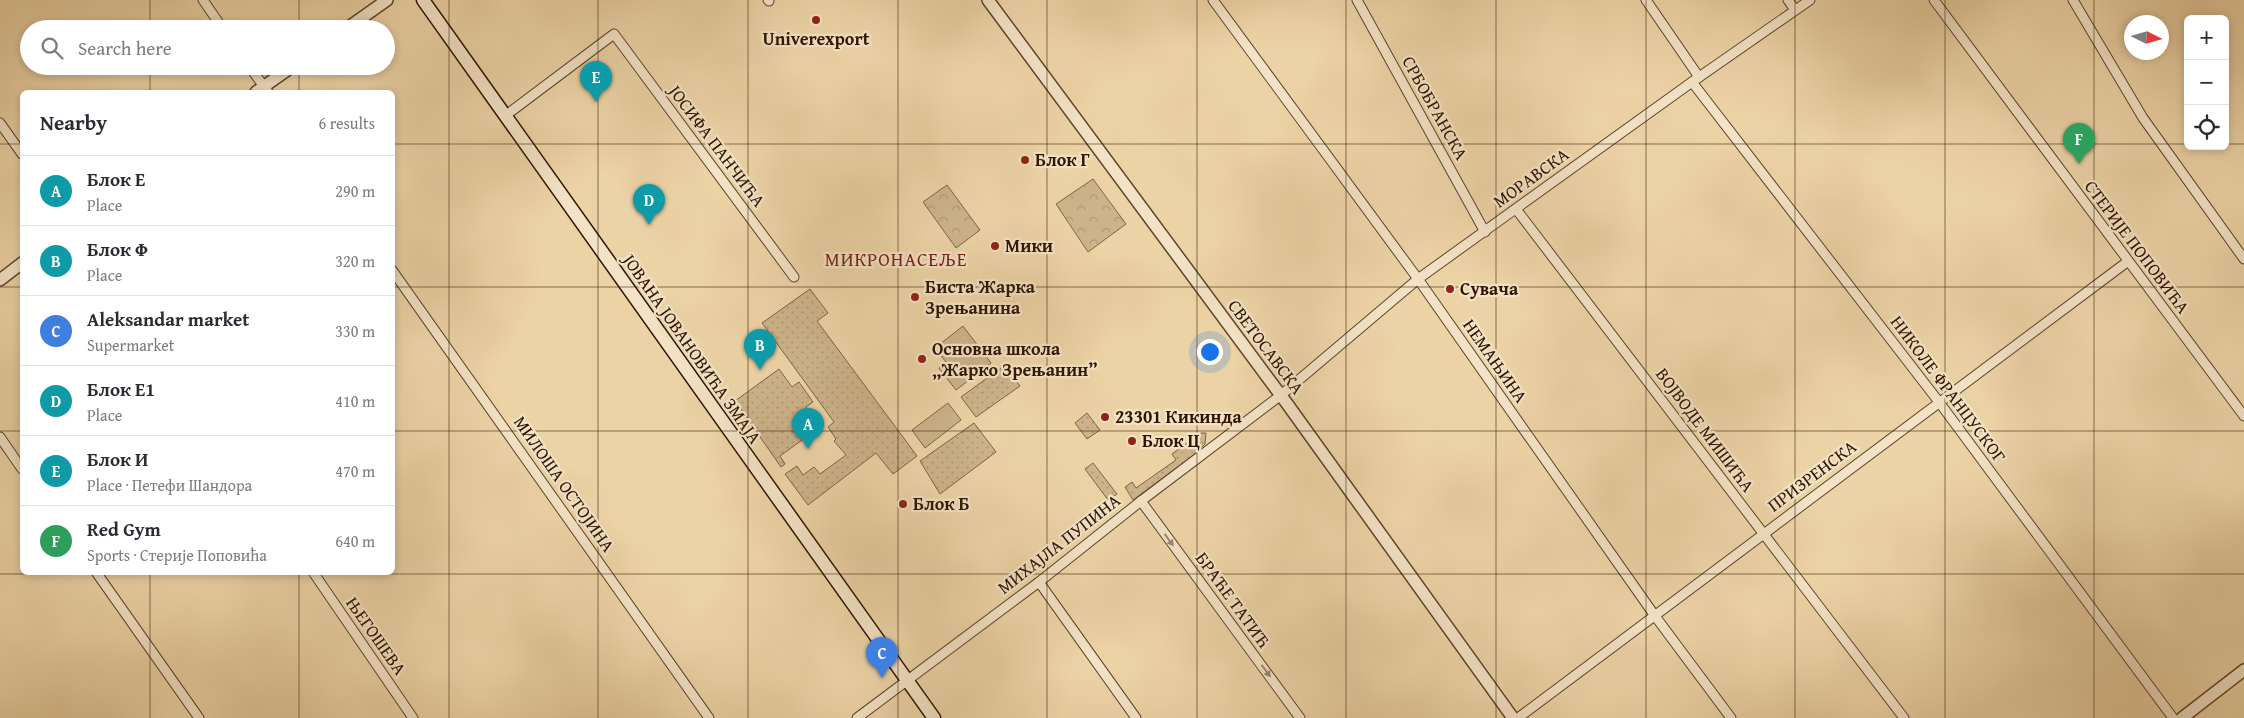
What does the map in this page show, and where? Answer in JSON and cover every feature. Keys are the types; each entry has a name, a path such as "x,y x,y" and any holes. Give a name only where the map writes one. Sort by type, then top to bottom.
{"main road":[{"name":"ЈОВАНА ЈОВАНОВИЋА ЗМАЈА","path":"423,0 934,718"}],"street":[{"path":"203,0 217,20"},
{"path":"359,20 387,0"},
{"name":"СВЕТОСАВСКА","path":"988,0 1281,395 1512,718"},
{"name":"НЕМАЊИНА","path":"1213,0 1418,279 1655,616 1730,718"},
{"name":"СРБОБРАНСКА","path":"1357,0 1486,232"},
{"name":"НИКОЛЕ ФРАНЦУСКОГ","path":"1646,0 1696,79 1939,402 2173,718"},
{"path":"1788,0 1795,10"},
{"name":"МОРАВСКА","path":"1281,395 1418,279 1486,232 1696,79 1810,0"},
{"name":"СТЕРИЈЕ ПОПОВИЋА","path":"1934,0 2127,262 2244,416"},
{"path":"2073,0 2143,118 2244,259"},
{"name":"ЈОСИФА ПАНЧИЋА","path":"505,116 614,34 794,277"},
{"path":"254,75 261,90"},
{"path":"263,90 282,75"},
{"path":"0,123 20,151"},
{"name":"ВОЈВОДЕ МИШИЋА","path":"1516,209 1904,718"},
{"name":"ПРИЗРЕНСКА","path":"1518,718 2127,262"},
{"path":"0,280 20,265"},
{"name":"МИЛОША ОСТОЈИНА","path":"395,274 709,718"},
{"name":"МИХАЈЛА ПУПИНА","path":"857,718 1039,582 1141,500 1281,395"},
{"path":"0,437 20,466"},
{"name":"БРАЋЕ ТАТИЋ","path":"1141,500 1300,718"},
{"path":"98,575 199,718"},
{"name":"ЊЕГОШЕВА","path":"314,575 413,718"},
{"path":"1039,582 1136,718"},
{"path":"2182,718 2244,670"}],"green space":[{"path":"1093,179 1126,224 1088,252 1056,204"},
{"path":"947,185 980,230 956,248 923,202"},
{"path":"810,289 828,313 817,321 917,456 893,474 876,453 808,505 785,474 797,466 803,475 814,467 820,474 846,455 834,441 836,439 828,427 834,422 762,323"},
{"path":"963,326 991,363 956,390 939,368 946,362 935,348"},
{"path":"1005,365 1020,386 976,417 961,397"},
{"path":"779,369 792,387 799,382 813,402 806,407 820,427 780,456 785,464 781,467 735,401"},
{"path":"948,403 961,420 925,448 912,430"},
{"path":"1087,413 1100,430 1087,439 1075,423"},
{"path":"974,423 996,452 940,494 920,461"},
{"path":"1201,433 1206,433 1205,444 1195,454 1133,500 1125,487 1132,482 1136,488 1176,460 1172,454"},
{"path":"1093,463 1117,494 1108,500 1085,469"}],"place":[{"name":"Univerexport","path":"816,20"},
{"name":"Блок И","path":"596,102"},
{"name":"Блок Г","path":"1025,160"},
{"name":"Red Gym","path":"2079,164"},
{"name":"Блок Е1","path":"649,225"},
{"name":"Мики","path":"995,246"},
{"name":"Сувача","path":"1450,289"},
{"name":"Биста Жарка Зрењанина","path":"915,297"},
{"name":"Основна школа „Жарко Зрењанин”","path":"922,359"},
{"name":"Блок Ф","path":"760,370"},
{"name":"23301 Кикинда","path":"1105,417"},
{"name":"Блок Ц","path":"1132,441"},
{"name":"Блок Е","path":"808,449"},
{"name":"Блок Б","path":"903,504"},
{"name":"Aleksandar market","path":"882,678"}],"district":[{"name":"МИКРОНАСЕЉЕ","path":"896,259"}]}
